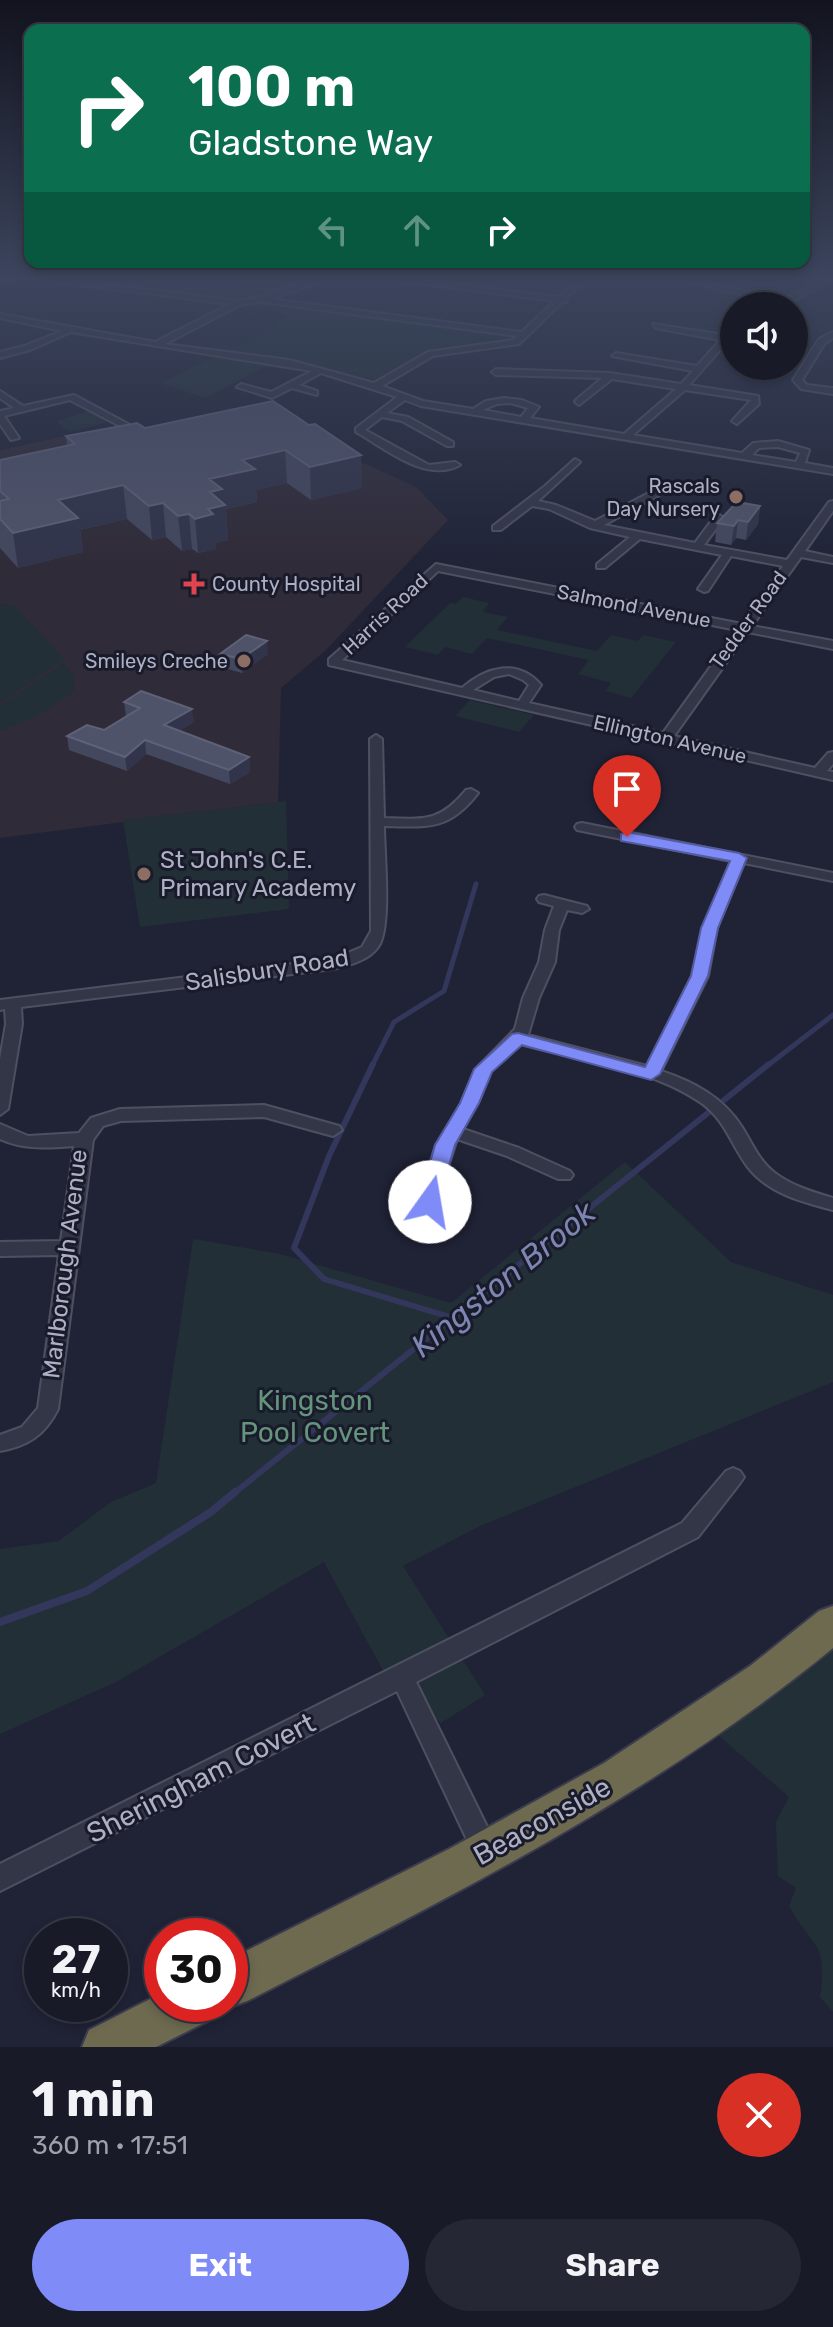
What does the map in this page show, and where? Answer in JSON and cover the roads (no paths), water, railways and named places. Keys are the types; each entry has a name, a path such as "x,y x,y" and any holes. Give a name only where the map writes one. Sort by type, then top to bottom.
{"highway":[{"name":"Beaconside","path":"248,1975 487,1853 622,1775 791,1660 833,1624"},
{"path":"106,2047 155,2022"}],"street":[{"path":"241,387 272,395 310,376"},
{"path":"340,376 403,397 833,471"},
{"path":"376,386 394,376"},
{"path":"597,376 755,398 756,402 737,421"},
{"path":"579,402 610,376"},
{"path":"627,436 693,376"},
{"path":"800,376 797,380 804,387 833,388"},
{"path":"291,385 314,393"},
{"path":"0,394 22,409"},
{"path":"14,438 0,416 71,397 123,424"},
{"path":"403,397 359,430 438,476"},
{"path":"476,411 489,402 519,402 534,407 524,419"},
{"path":"378,414 405,419 450,444"},
{"path":"745,456 756,445 778,444 806,452 799,465"},
{"path":"497,528 549,488 575,462"},
{"path":"427,468 455,465"},
{"path":"594,526 668,486"},
{"path":"528,502 552,507 594,526 789,564"},
{"name":"Tedder Road","path":"666,738 833,504"},
{"path":"697,547 719,518"},
{"path":"601,566 638,536"},
{"path":"704,589 728,553"},
{"path":"797,553 833,560"},
{"name":"Salmond Avenue","path":"436,567 833,645"},
{"name":"Harris Road","path":"333,662 436,567"},
{"name":"Ellington Avenue","path":"333,662 833,776"},
{"path":"465,691 479,677 494,671 520,674 535,685 522,705"},
{"name":"Salisbury Road","path":"6,1005 352,960 372,945 378,931 376,739"},
{"path":"818,773 833,756"},
{"path":"377,822 446,820 457,813 471,793"},
{"path":"582,827 833,877"},
{"path":"651,1074 700,976 710,928 739,858"},
{"path":"544,899 582,909"},
{"path":"420,1226 440,1159 484,1069 518,1038 547,962 552,930 562,904"},
{"path":"0,1109 14,1024 6,1005"},
{"path":"518,1038 651,1074 701,1095 727,1115 753,1161 766,1175 795,1192 833,1204"},
{"path":"84,1139 97,1122 120,1115 264,1111 333,1130"},
{"name":"Marlborough Avenue","path":"0,1130 12,1138 27,1140 84,1139 48,1409 35,1430 26,1436 0,1443"},
{"path":"454,1132 513,1152 564,1175"},
{"path":"0,1249 70,1248"},
{"name":"Sheringham Covert","path":"0,1878 690,1530 733,1477"},
{"path":"402,1677 487,1853"}],"waterway":[{"path":"373,1064 394,1022 444,991 476,884"},
{"name":"Kingston Brook","path":"767,1066 833,1015"},
{"path":"373,1064 329,1156 294,1248 324,1279 450,1317"},
{"name":"Kingston Brook","path":"233,1494 769,1064"},
{"name":"Kingston Brook","path":"0,1622 87,1591 211,1512 235,1492"}],"place":[{"name":"Rascals Day Nursery","path":"736,497"},
{"name":"County Hospital","path":"194,584"},
{"name":"Smileys Creche","path":"244,661"},
{"name":"St John's C.E. Primary Academy","path":"144,874"}],"park label":[{"name":"Kingston Pool Covert","path":"315,1416"}]}
